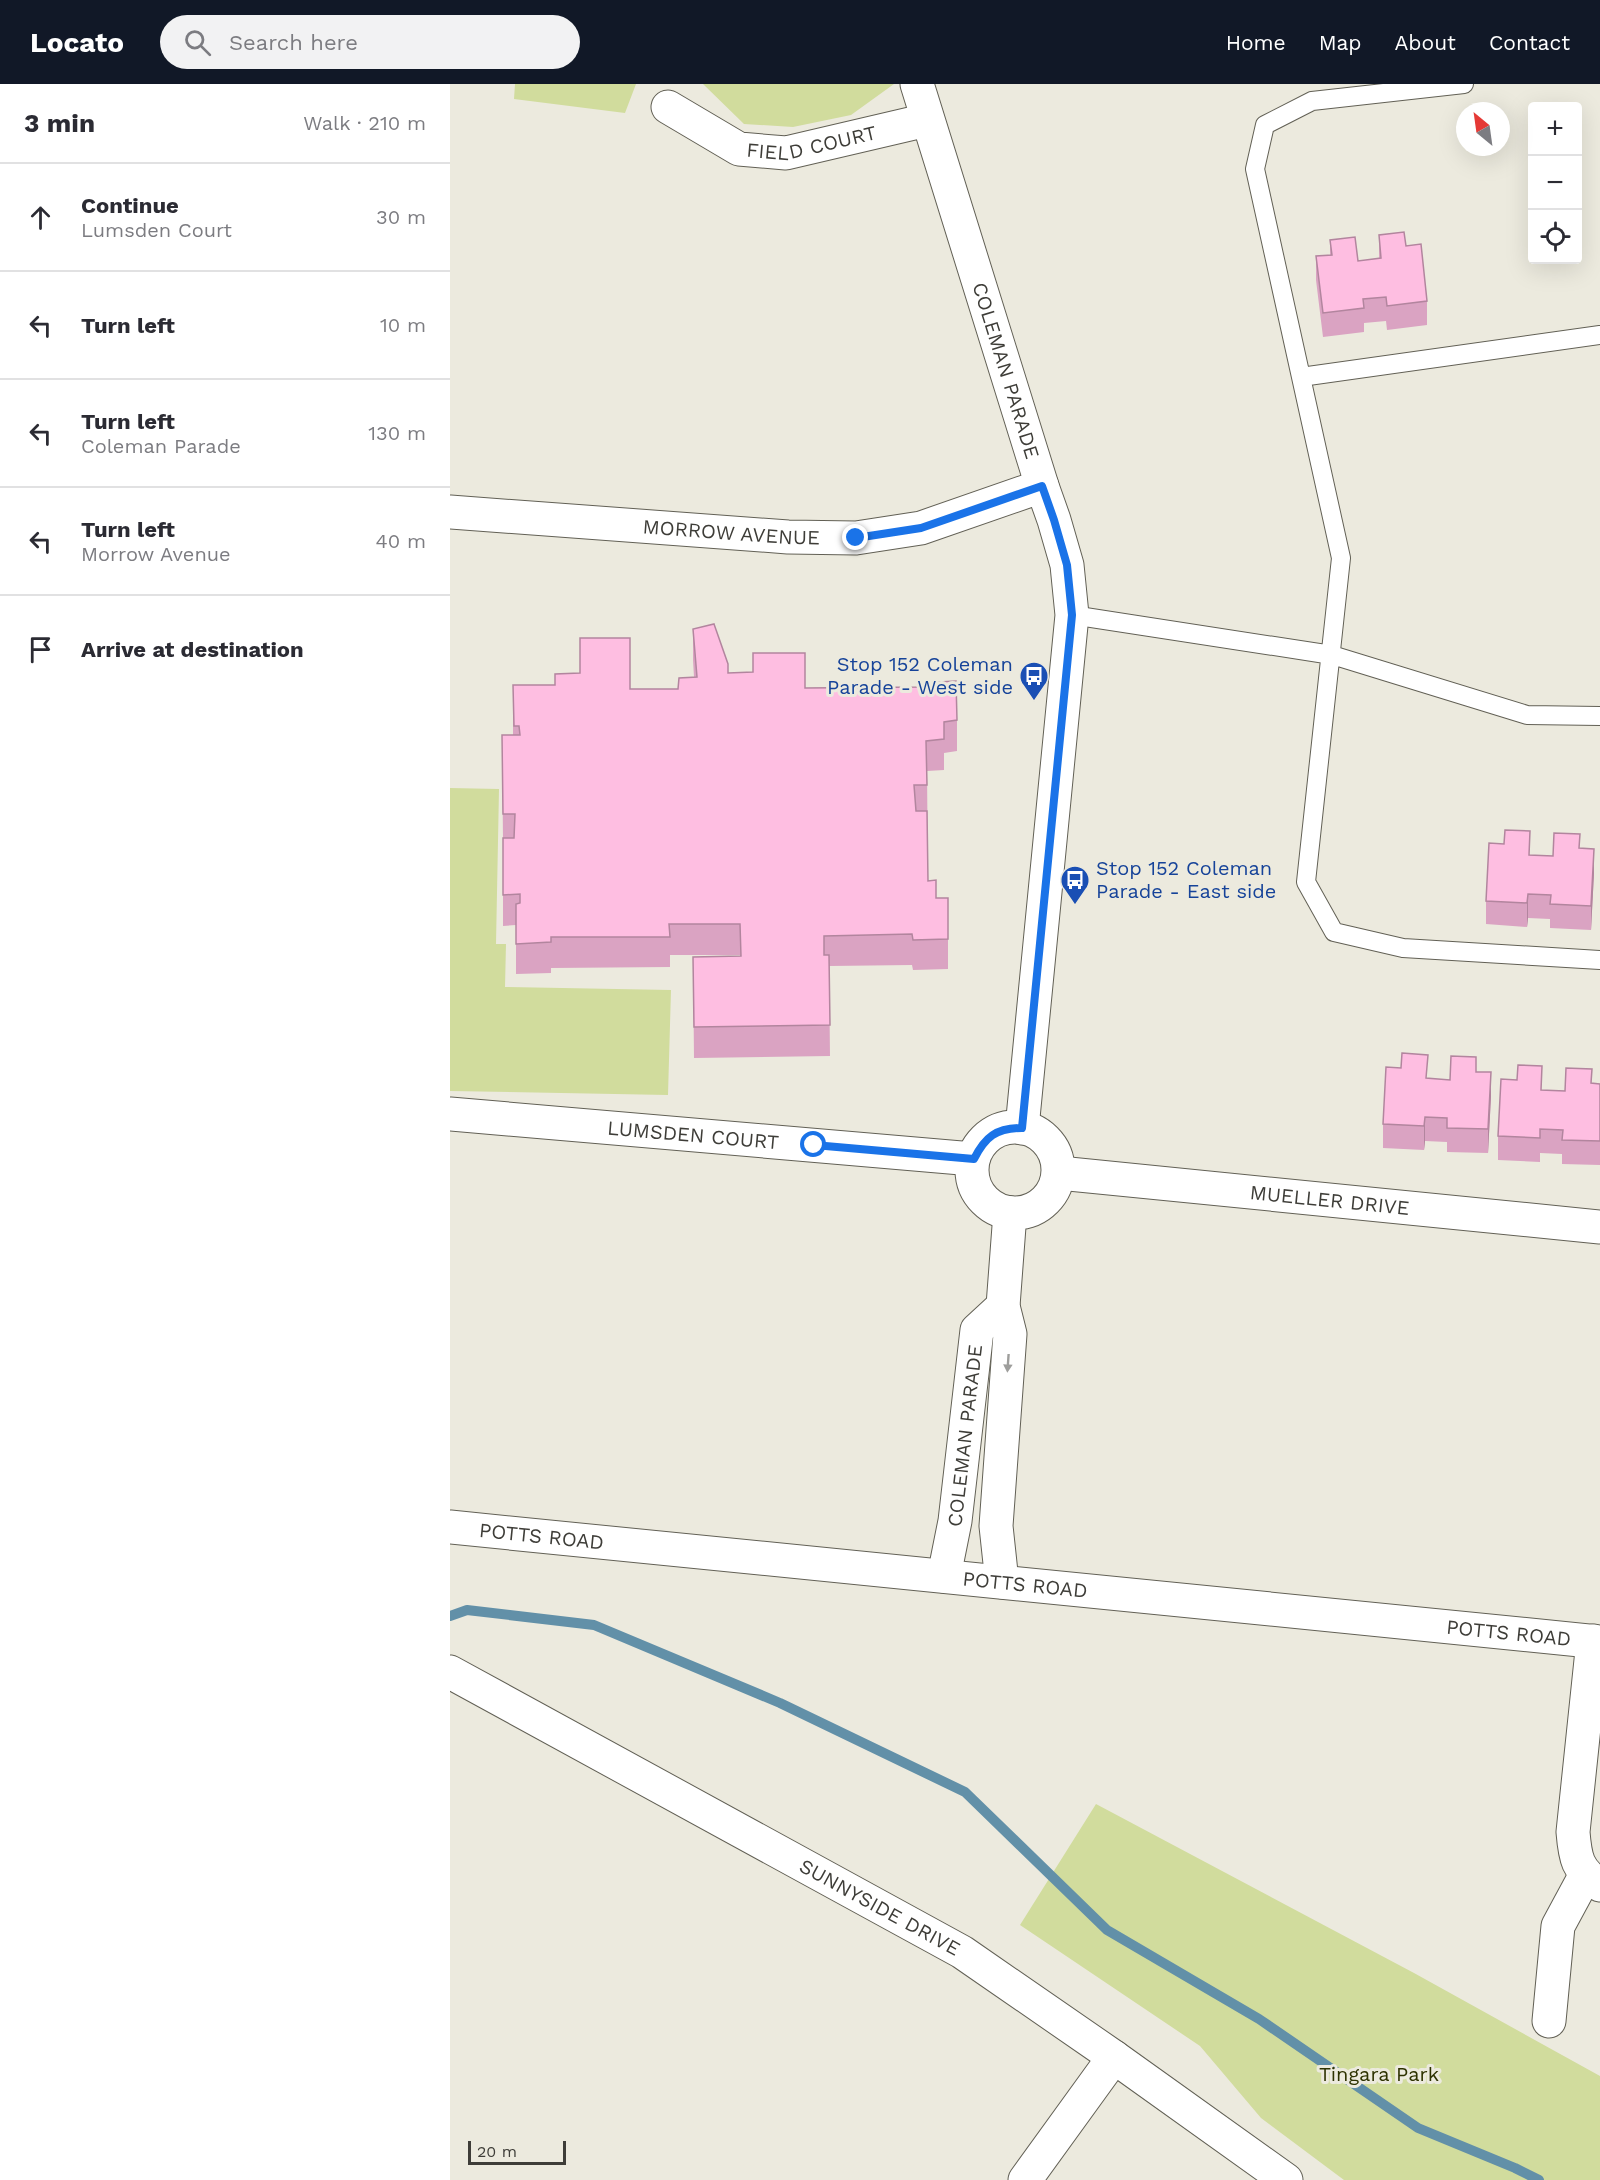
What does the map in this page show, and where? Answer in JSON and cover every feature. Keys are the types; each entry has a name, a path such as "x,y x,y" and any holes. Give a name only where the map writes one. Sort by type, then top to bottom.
{"street":[{"name":"COLEMAN PARADE","path":"917,84 1067,565 1072,615 1022,1128"},
{"name":"FIELD COURT","path":"668,107 739,149 786,153 927,120"},
{"name":"MORROW AVENUE","path":"450,512 788,537 856,538 921,528 1042,486"},
{"name":"LUMSDEN COURT","path":"450,1114 974,1159"},
{"path":"1008,1128 1022,1128 1042,1136 1058,1160 1059,1173 1050,1195 1036,1208 1020,1213 1003,1212 989,1205 977,1192 972,1177 974,1159 981,1145 994,1133 1008,1128"},
{"name":"MUELLER DRIVE","path":"1059,1173 1600,1227"},
{"name":"COLEMAN PARADE","path":"1002,1582 996,1526 1011,1334 1003,1306 1010,1213"},
{"name":"COLEMAN PARADE","path":"944,1576 955,1521 977,1330 1003,1306"},
{"name":"POTTS ROAD","path":"450,1527 1597,1641"},
{"path":"1549,2021 1558,1926 1593,1880 1575,1856 1573,1832 1597,1641"},
{"name":"SUNNYSIDE DRIVE","path":"450,1672 962,1952 1114,2056 1286,2180"},
{"path":"1025,2180 1114,2056"}],"lane":[{"path":"1464,84 1311,101 1265,125 1255,169 1341,558 1306,882 1334,932 1403,948 1600,960"},
{"path":"1301,377 1600,335"},
{"path":"1072,615 1332,655 1527,715 1600,716"}],"green space":[{"path":"515,84 636,84 625,113 514,99"},
{"path":"703,84 894,84 851,115 793,127 744,124"},
{"path":"450,788 499,789 496,944 506,944 505,987 671,990 668,1095 450,1091"},
{"name":"Tingara Park","path":"1096,1804 1414,1973 1600,2076 1600,2180 1344,2180 1261,2118 1200,2046 1020,1925"}],"building":[{"path":"1404,232 1406,246 1421,244 1427,301 1387,306 1386,297 1363,299 1364,308 1323,313 1316,256 1332,255 1330,240 1355,237 1358,261 1381,258 1379,235"},
{"path":"714,624 728,664 728,673 753,672 753,653 805,653 805,688 921,687 921,683 956,681 957,720 944,722 944,739 926,741 927,785 914,785 916,811 927,811 928,881 936,880 936,898 948,898 948,939 913,940 912,934 824,936 824,955 829,955 830,1025 694,1027 693,957 741,956 740,924 669,924 670,937 551,937 551,942 516,944 516,904 520,903 520,894 503,895 503,838 514,838 515,814 503,814 502,735 520,735 519,726 514,726 513,685 555,685 555,674 580,673 580,638 630,638 630,689 678,689 679,678 697,677 693,629"},
{"path":"1505,830 1530,831 1529,855 1553,856 1554,833 1580,834 1579,848 1594,849 1591,906 1550,904 1551,895 1528,894 1527,903 1486,901 1489,843 1504,844"},
{"path":"1402,1053 1428,1055 1426,1078 1450,1080 1451,1056 1476,1057 1476,1072 1491,1072 1488,1129 1447,1128 1447,1118 1425,1117 1424,1126 1383,1124 1386,1067 1401,1068"},
{"path":"1518,1065 1542,1066 1541,1090 1565,1091 1566,1068 1592,1069 1591,1083 1600,1084 1600,1141 1562,1140 1563,1130 1540,1129 1540,1138 1498,1136 1501,1079 1517,1080"}],"waterway":[{"path":"450,1616 467,1610 594,1625 780,1703 965,1792 1107,1930 1259,2019 1418,2128 1539,2180"}],"place":[{"name":"Stop 152 Coleman Parade - West side","path":"1034,702"},
{"name":"Stop 152 Coleman Parade - East side","path":"1075,906"}],"route":[{"path":"814,1145 974,1159 981,1145 994,1133 1008,1128 1022,1128 1072,615 1067,565 1042,486 921,528 856,538"}]}
